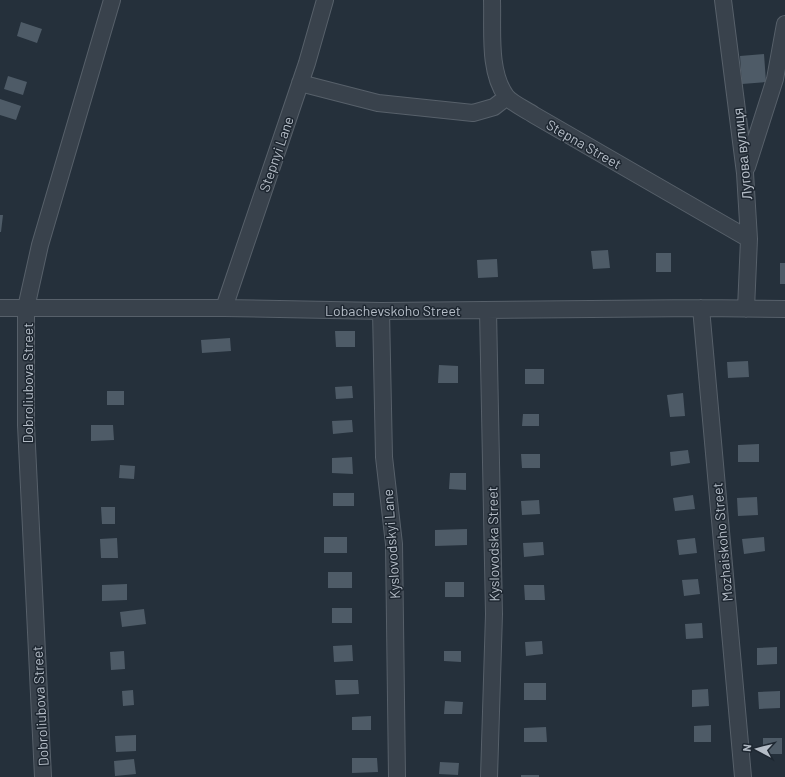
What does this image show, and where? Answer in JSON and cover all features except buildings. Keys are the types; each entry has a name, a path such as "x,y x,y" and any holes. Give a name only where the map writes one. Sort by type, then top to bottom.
{"street":[{"name":"Dobroliubova Street","path":"43,777 26,425 26,308 40,244 112,0"},
{"name":"Stepnyi Lane","path":"224,308 300,83 325,0"},
{"name":"Stepna Street","path":"492,0 493,61 498,82 507,97 534,115 749,239"},
{"name":"Лугова вулиця","path":"723,0 745,173 749,239 746,309"},
{"path":"745,173 775,79 785,24"},
{"path":"300,83 378,103 473,112 494,107 507,97"},
{"name":"Lobachevskoho Street","path":"0,308 224,308 381,311 701,308 785,309"},
{"name":"Mozhaiskoho Street","path":"701,308 743,777"},
{"name":"Kyslovodska Street","path":"488,310 494,614 489,777"},
{"name":"Kyslovodskyi Lane","path":"381,311 384,457 394,544 397,777"}]}
